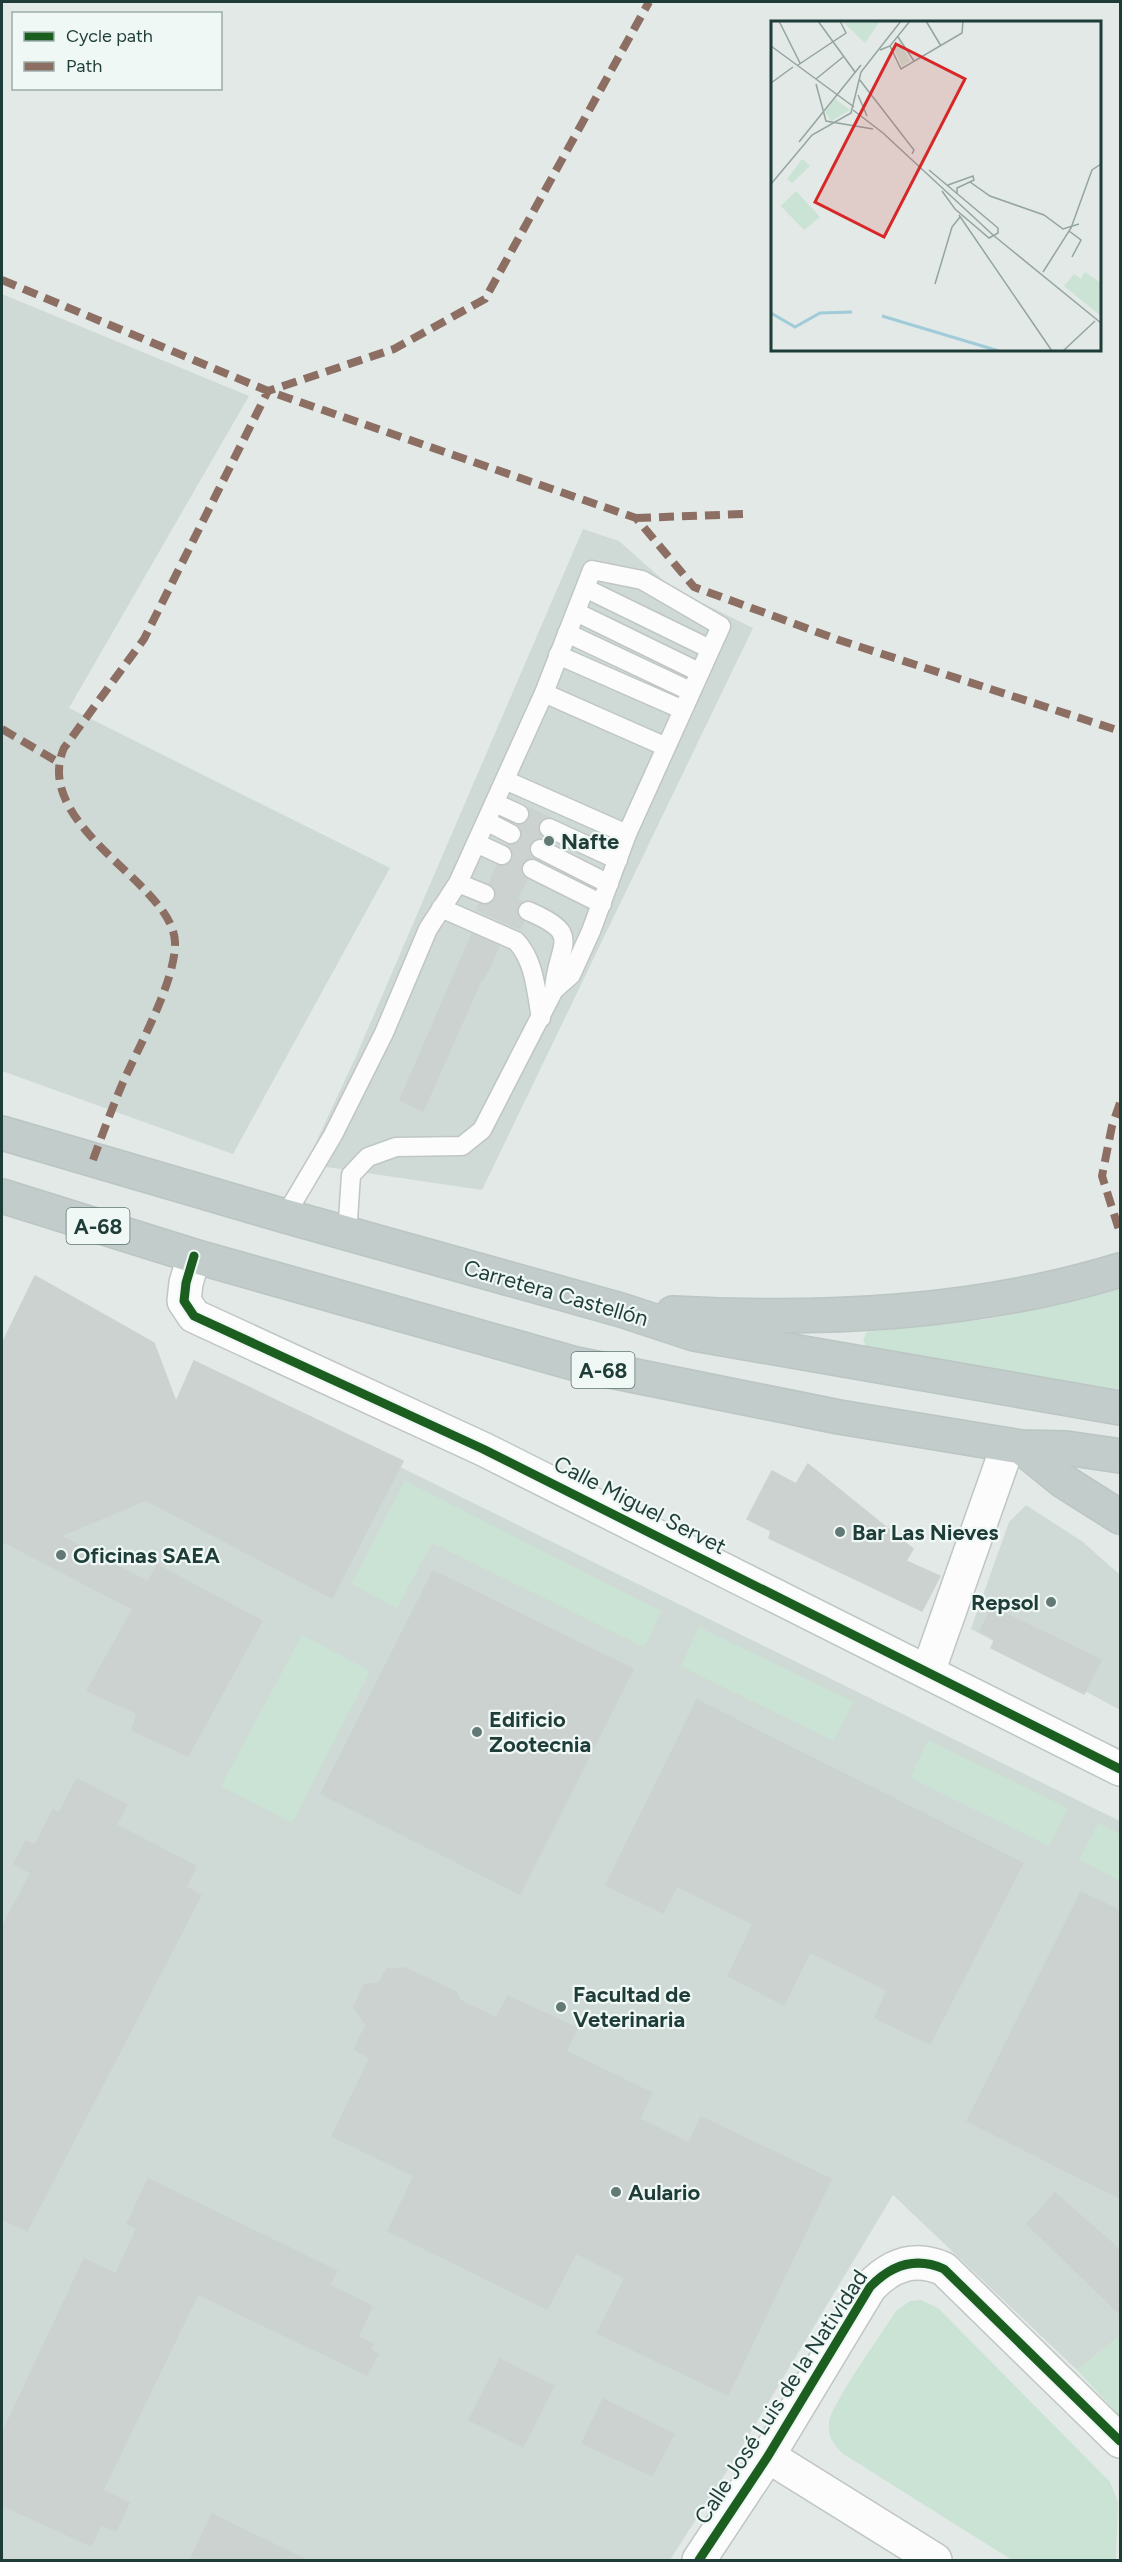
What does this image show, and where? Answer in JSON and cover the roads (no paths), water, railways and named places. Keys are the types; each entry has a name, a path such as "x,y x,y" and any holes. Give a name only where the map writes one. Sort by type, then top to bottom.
{"highway":[{"name":"Carretera Castellón","path":"2,1133 347,1234 621,1310 694,1334 1120,1408"},
{"name":"A-68","path":"2,1196 194,1256 576,1364 760,1403 1014,1446 1066,1448 1120,1456"},
{"path":"621,1310 791,1317 878,1313 992,1299 1120,1270"},
{"path":"1014,1446 1120,1517"}],"street":[{"name":"Calle Miguel Servet","path":"194,1256 184,1293 186,1307 194,1316 483,1449 1120,1769"},
{"path":"928,1672 1014,1446"},
{"name":"Calle José Luis de la Natividad","path":"699,2560 768,2456 870,2287 883,2273 908,2263 932,2263 944,2269 1120,2441"},
{"path":"768,2456 934,2560"}],"lane":[{"path":"285,1216 333,1135 384,1033 428,929 458,883 544,693 592,570 642,580 721,626 664,747 627,834 602,904 571,975 554,990"},
{"path":"585,588 710,649"},
{"path":"576,612 699,672"},
{"path":"567,633 690,691"},
{"path":"558,655 681,709"},
{"path":"544,693 664,747"},
{"path":"506,780 627,834"},
{"path":"495,802 519,814"},
{"path":"486,821 511,834"},
{"path":"549,828 618,860"},
{"path":"476,843 502,855"},
{"path":"540,849 609,884"},
{"path":"532,869 602,904"},
{"path":"458,883 485,894"},
{"path":"441,908 516,941 524,950 531,968 541,1018"},
{"path":"347,1234 348,1190 351,1175 359,1164 379,1151 396,1147 413,1145 452,1148 472,1140 491,1118 554,990 556,968 565,942 563,933 548,920 528,911"}],"place":[{"name":"Nafte","path":"549,841"},
{"name":"Bar Las Nieves","path":"840,1532"},
{"name":"Oficinas SAEA","path":"61,1555"},
{"name":"Repsol","path":"1051,1602"},
{"name":"Edificio Zootecnia","path":"477,1732"},
{"name":"Facultad de Veterinaria","path":"561,2007"},
{"name":"Aulario","path":"616,2192"}]}
